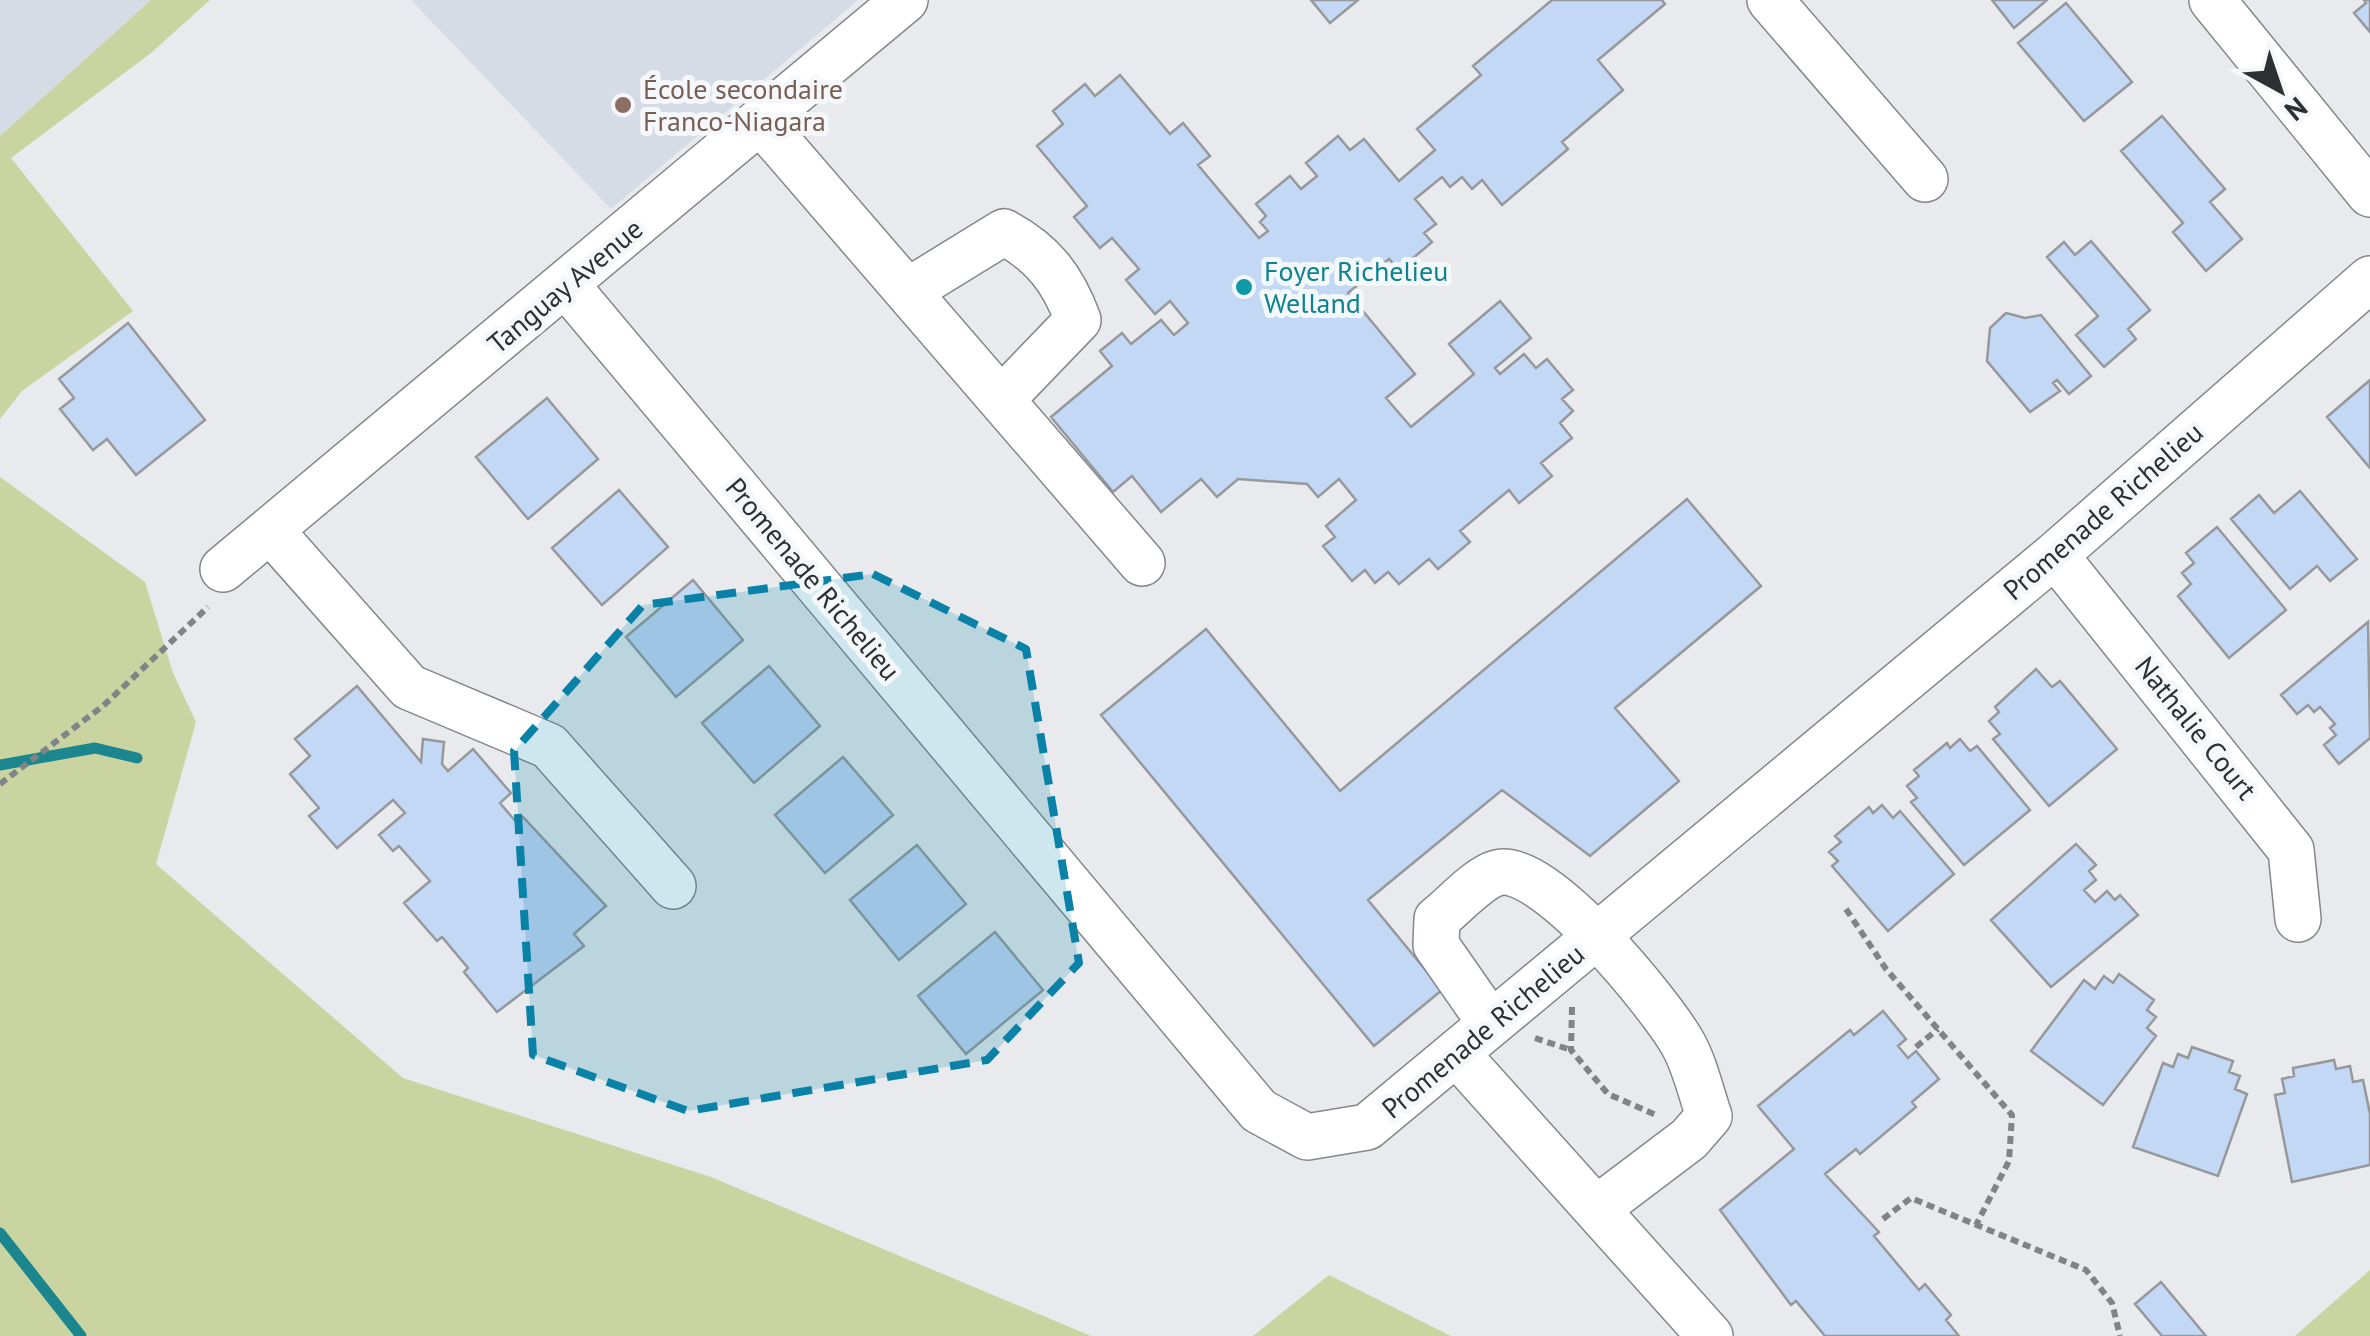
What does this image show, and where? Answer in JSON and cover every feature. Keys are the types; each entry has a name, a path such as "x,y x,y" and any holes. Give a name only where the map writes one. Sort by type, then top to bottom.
{"street":[{"path":"1770,0 1925,179"},
{"path":"2212,0 2370,194"},
{"name":"Tanguay Avenue","path":"223,569 567,286 894,3"},
{"path":"761,122 1142,563"},
{"path":"908,291 1004,232 1034,248 1066,286 1078,320 1001,400"},
{"name":"Promenade Richelieu","path":"567,286 1259,1111 1307,1137 1367,1126 2054,554 2370,279"},
{"path":"270,530 409,687 549,746 672,886"},
{"name":"Nathalie Court","path":"2054,554 2291,850 2298,919"},
{"path":"1491,1024 1436,945 1437,919 1496,872 1515,872 1562,902 1586,946 1683,1044 1709,1116 1689,1139 1599,1207"},
{"path":"1456,1053 1599,1207 1710,1336"}],"path":[{"path":"0,784 103,706 213,603 223,569"},
{"path":"1846,909 1886,969 2012,1115 2009,1160 1976,1225"},
{"path":"1586,946 1572,1050 1608,1094 1654,1113 1689,1139"},
{"path":"1916,1047 1938,1029"},
{"path":"1884,1219 1911,1198 2086,1270 2112,1304 2120,1336"}],"highlighted area":[{"path":"873,574 1026,649 1079,963 987,1060 688,1111 533,1055 514,751 643,605"}],"shaded area":[{"path":"0,0 151,0 0,136"},
{"name":"École secondaire Franco-Niagara","path":"411,0 858,0 611,209"}],"green space":[{"path":"151,0 210,0 151,53 11,158 133,311 22,391 0,419 0,136"},
{"path":"0,477 145,582 173,673 196,722 156,864 403,1078 711,1177 1091,1336 0,1336"},
{"path":"2370,1270 2370,1336 2295,1336"},
{"path":"1329,1275 1451,1336 1253,1336"}],"building":[{"path":"1311,0 1358,0 1330,23"},
{"name":"Foyer Richelieu Welland","path":"1552,0 1662,0 1665,4 1598,60 1623,90 1562,142 1568,149 1502,205 1482,180 1472,189 1462,177 1450,187 1442,177 1415,199 1436,224 1424,233 1432,242 1399,270 1389,259 1348,293 1415,374 1386,398 1411,427 1474,374 1449,344 1500,301 1531,338 1495,368 1500,374 1524,354 1536,368 1547,359 1573,390 1562,399 1573,411 1560,423 1572,438 1541,463 1552,476 1519,503 1509,490 1460,531 1470,542 1438,569 1429,559 1399,584 1388,572 1375,583 1365,570 1352,581 1323,546 1335,537 1326,526 1356,500 1339,479 1318,497 1307,484 1238,479 1217,497 1201,479 1161,512 1132,476 1113,492 1051,417 1112,366 1100,351 1122,333 1131,344 1161,320 1174,335 1188,323 1170,301 1155,314 1126,280 1139,269 1112,238 1100,248 1074,217 1087,206 1037,146 1063,124 1053,111 1085,84 1095,96 1120,75 1170,134 1183,123 1210,156 1198,165 1259,238 1268,231 1260,222 1266,216 1256,204 1290,176 1301,189 1317,176 1306,163 1338,136 1350,150 1364,139 1399,181 1435,150 1417,129 1481,75 1473,66"},
{"path":"1992,0 2047,0 2014,28"},
{"path":"2364,0 2370,0 2370,32 2354,13 2366,3"},
{"path":"2066,3 2132,82 2084,121 2018,43"},
{"path":"2162,116 2225,189 2210,202 2242,239 2206,271 2173,232 2183,223 2121,151"},
{"path":"2091,241 2150,310 2128,329 2136,339 2104,367 2076,335 2098,316 2047,257 2064,242 2075,255"},
{"path":"2006,313 2025,318 2041,315 2091,376 2069,394 2057,380 2053,383 2060,391 2030,412 1987,361 1990,328"},
{"path":"128,323 205,420 136,475 107,439 93,450 60,409 74,398 59,379"},
{"path":"2370,380 2370,468 2327,417"},
{"path":"547,398 598,459 528,519 476,457"},
{"path":"619,490 668,547 602,605 552,548"},
{"path":"2300,491 2357,559 2330,581 2317,566 2290,589 2231,519 2259,495 2274,513"},
{"path":"1687,499 1761,586 1615,708 1679,781 1590,856 1502,790 1368,900 1442,990 1374,1046 1101,715 1206,629 1340,791"},
{"path":"2217,527 2286,610 2229,658 2178,596 2191,584 2182,573 2194,563 2186,553"},
{"path":"693,580 743,640 676,697 626,637"},
{"path":"2368,622 2370,738 2339,764 2324,745 2336,735 2330,728 2335,724 2320,707 2314,712 2308,705 2297,714 2281,695"},
{"path":"769,666 820,726 754,783 702,723"},
{"path":"2036,669 2052,687 2060,681 2117,749 2049,806 1993,739 2000,734 1989,721 1999,712 1995,707"},
{"path":"357,686 421,762 423,739 444,742 442,764 448,771 473,749 511,793 500,803 517,823 523,817 606,906 574,934 584,946 497,1012 442,937 437,941 404,903 430,881 399,846 393,851 379,835 405,813 393,800 337,848 309,816 319,808 290,774 310,756 295,739"},
{"path":"1960,739 1970,751 1977,746 2030,810 1964,865 1911,802 1917,798 1907,786 1919,776 1914,770 1947,743 1950,748"},
{"path":"843,757 893,815 825,873 775,815"},
{"path":"1882,805 1893,818 1900,811 1954,874 1888,931 1832,866 1838,861 1829,852 1841,842 1835,836 1869,807 1873,813"},
{"path":"2076,844 2096,865 2089,871 2096,880 2084,890 2095,902 2107,891 2115,900 2120,895 2138,915 2051,987 1991,920"},
{"path":"917,845 966,904 899,960 850,900"},
{"path":"995,932 1043,990 966,1054 918,996"},
{"path":"2119,974 2154,1000 2147,1010 2156,1017 2147,1028 2156,1036 2103,1105 2031,1051 2084,980 2095,989 2104,976 2113,983"},
{"path":"1883,1011 1906,1039 1898,1046 1908,1058 1916,1051 1939,1079 1912,1102 1916,1107 1860,1154 1856,1149 1825,1174 1879,1232 1874,1236 1919,1290 1925,1284 1951,1315 1946,1320 1959,1336 1825,1336 1796,1301 1791,1305 1720,1210 1794,1149 1758,1106 1850,1030 1854,1035"},
{"path":"2192,1047 2233,1061 2229,1072 2240,1076 2235,1089 2247,1094 2218,1176 2133,1147 2163,1063 2173,1067 2178,1054 2188,1058"},
{"path":"2334,1060 2336,1069 2350,1066 2353,1082 2363,1080 2370,1114 2370,1165 2292,1182 2275,1095 2285,1093 2282,1079 2294,1076 2293,1068"},
{"path":"2161,1282 2206,1336 2162,1336 2135,1304"}],"waterway":[{"path":"0,765 95,748 137,758"},
{"path":"0,1233 81,1336"}],"place":[{"name":"École secondaire Franco-Niagara","path":"623,105"},
{"name":"Foyer Richelieu Welland","path":"1244,287"}]}
